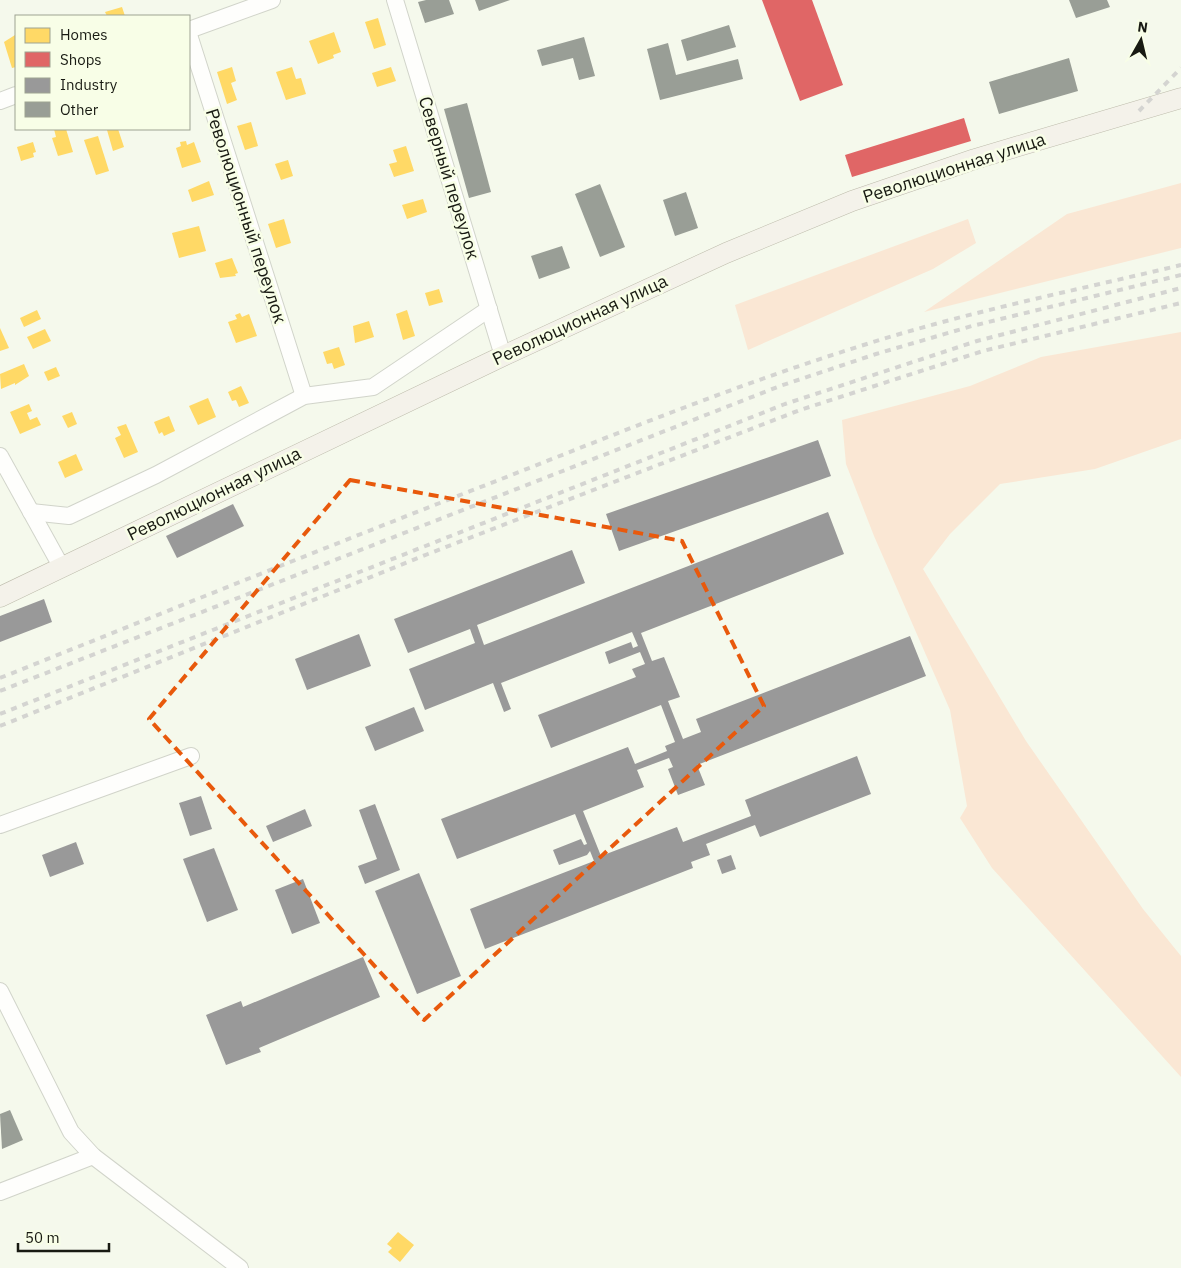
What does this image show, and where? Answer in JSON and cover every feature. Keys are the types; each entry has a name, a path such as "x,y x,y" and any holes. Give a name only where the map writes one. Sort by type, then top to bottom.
{"main road":[{"name":"Революционная улица","path":"0,597 503,356 726,253 852,202 975,159 1181,98"}],"street":[{"path":"190,30 272,0"},
{"name":"Северный переулок","path":"396,0 503,356"},
{"name":"Революционный переулок","path":"190,39 304,396"},
{"path":"0,102 15,95"},
{"path":"31,512 69,516 156,475 304,396 373,387 489,309"},
{"path":"0,456 62,568"},
{"path":"0,825 191,756"},
{"path":"0,991 71,1132 93,1156 240,1268"},
{"path":"0,1192 93,1156"}],"highlighted area":[{"path":"350,480 682,541 764,706 424,1020 149,719"}],"shaded area":[{"path":"1181,183 1181,248 924,312 1067,214"},
{"path":"968,219 976,243 933,269 748,350 735,305"},
{"path":"1181,332 1181,439 1095,469 1000,484 950,534 923,569 1026,741 1143,909 1181,956 1181,1077 992,868 960,818 967,806 950,710 874,536 846,464 842,420 970,386 1041,357"}],"building: Homes":[{"path":"122,7 125,15 106,15 105,12"},
{"path":"378,18 386,45 374,49 365,22"},
{"path":"334,32 341,52 333,55 334,58 318,64 309,41"},
{"path":"15,35 15,67 12,68 4,42"},
{"path":"232,67 236,81 231,83 237,100 227,104 217,72"},
{"path":"292,67 296,79 301,78 306,94 286,100 276,72"},
{"path":"391,67 396,81 377,87 372,73"},
{"path":"251,122 258,146 245,150 237,126"},
{"path":"54,130 66,130 73,152 58,156 52,138 56,137"},
{"path":"107,130 118,130 124,147 113,151"},
{"path":"98,136 109,171 96,175 84,140"},
{"path":"186,141 187,145 194,142 201,162 182,168 176,148 181,146 180,142"},
{"path":"33,142 36,152 33,153 34,157 21,161 17,147"},
{"path":"406,146 414,171 394,177 389,164 397,162 393,150"},
{"path":"288,160 293,176 281,180 275,164"},
{"path":"209,181 214,195 192,202 188,190"},
{"path":"423,199 427,212 407,219 402,205"},
{"path":"284,219 291,243 276,248 268,224"},
{"path":"199,226 206,251 179,258 172,233"},
{"path":"232,258 238,273 235,274 236,276 220,278 215,263"},
{"path":"439,289 443,302 429,306 425,293"},
{"path":"37,310 41,319 24,327 20,318"},
{"path":"407,310 415,336 403,340 396,314"},
{"path":"240,313 242,317 249,314 257,336 236,343 228,322 237,319 235,315"},
{"path":"369,321 374,337 355,343 353,326"},
{"path":"0,328 9,348 0,351"},
{"path":"45,329 51,341 33,349 27,337"},
{"path":"339,347 345,365 334,369 332,363 327,364 323,352"},
{"path":"24,364 29,376 15,385 15,383 1,389 0,374"},
{"path":"56,367 60,376 48,381 44,372"},
{"path":"241,386 249,403 239,407 236,400 232,401 228,392"},
{"path":"208,398 216,417 198,425 189,406"},
{"path":"29,404 32,411 27,413 30,420 37,417 41,425 20,434 10,412"},
{"path":"72,412 77,424 68,428 62,416"},
{"path":"169,416 175,431 164,436 162,432 159,434 154,422"},
{"path":"126,424 138,452 124,458 115,438 121,435 117,427"},
{"path":"76,454 83,470 65,478 58,462"},
{"path":"398,1232 414,1245 400,1262 388,1252 392,1248 387,1244"}],"building: Shops":[{"path":"762,0 812,0 843,85 800,101"},
{"path":"964,118 971,141 852,177 845,155"}],"building: Industry":[{"path":"818,440 831,476 619,551 606,514"},
{"path":"233,504 244,526 177,558 166,536"},
{"path":"828,512 844,554 641,633 652,661 664,657 680,697 668,701 683,739 701,732 696,719 910,636 926,676 697,765 705,785 678,795 668,769 673,767 669,758 637,770 644,787 583,811 601,856 677,827 683,842 751,816 745,800 857,756 871,794 760,837 755,825 706,844 710,855 691,862 693,868 485,949 470,909 594,861 590,851 587,855 559,865 553,850 581,839 584,845 587,844 575,814 457,859 441,819 628,747 635,764 667,751 665,746 675,742 661,705 551,748 538,715 636,677 632,669 645,664 640,652 609,664 605,652 631,642 633,648 638,646 632,632 501,683 511,709 504,712 493,683 425,710 409,669 475,643 470,629 408,653 394,619 572,550 585,583 477,625 484,645"},
{"path":"44,599 52,622 0,642 0,616"},
{"path":"359,634 371,666 307,690 295,659"},
{"path":"414,707 424,731 375,751 365,727"},
{"path":"201,796 212,829 190,836 179,803"},
{"path":"375,804 400,870 365,884 358,866 377,859 359,810"},
{"path":"305,809 312,826 273,842 266,826"},
{"path":"76,842 84,864 50,877 42,855"},
{"path":"214,848 238,910 207,922 183,859"},
{"path":"731,855 736,869 722,874 717,860"},
{"path":"419,873 461,976 417,994 375,891"},
{"path":"303,879 320,923 292,934 275,890"},
{"path":"363,957 380,997 259,1048 261,1052 226,1065 206,1015 241,1001 243,1007"}],"building: Other":[{"path":"449,0 454,14 425,23 418,2"},
{"path":"475,0 510,0 479,11"},
{"path":"1069,0 1107,0 1110,7 1076,18"},
{"path":"729,25 736,47 687,61 681,40"},
{"path":"584,37 595,76 579,80 573,58 542,66 537,50"},
{"path":"668,43 676,75 738,59 743,79 660,100 647,49"},
{"path":"1069,58 1078,91 999,114 989,82"},
{"path":"467,103 491,192 469,198 444,109"},
{"path":"600,184 625,247 600,257 575,194"},
{"path":"686,192 698,228 675,236 663,200"},
{"path":"562,246 570,268 539,279 531,256"},
{"path":"10,1110 23,1140 2,1149 0,1114"}],"railway":[{"path":"1139,111 1181,68"},
{"path":"0,678 598,441 778,373 908,331 1025,301 1181,265"},
{"path":"0,691 780,386 876,354 972,326 1181,275"},
{"path":"0,714 785,404 977,341 1181,288"},
{"path":"0,726 428,554 800,410 983,351 1181,303"}]}
